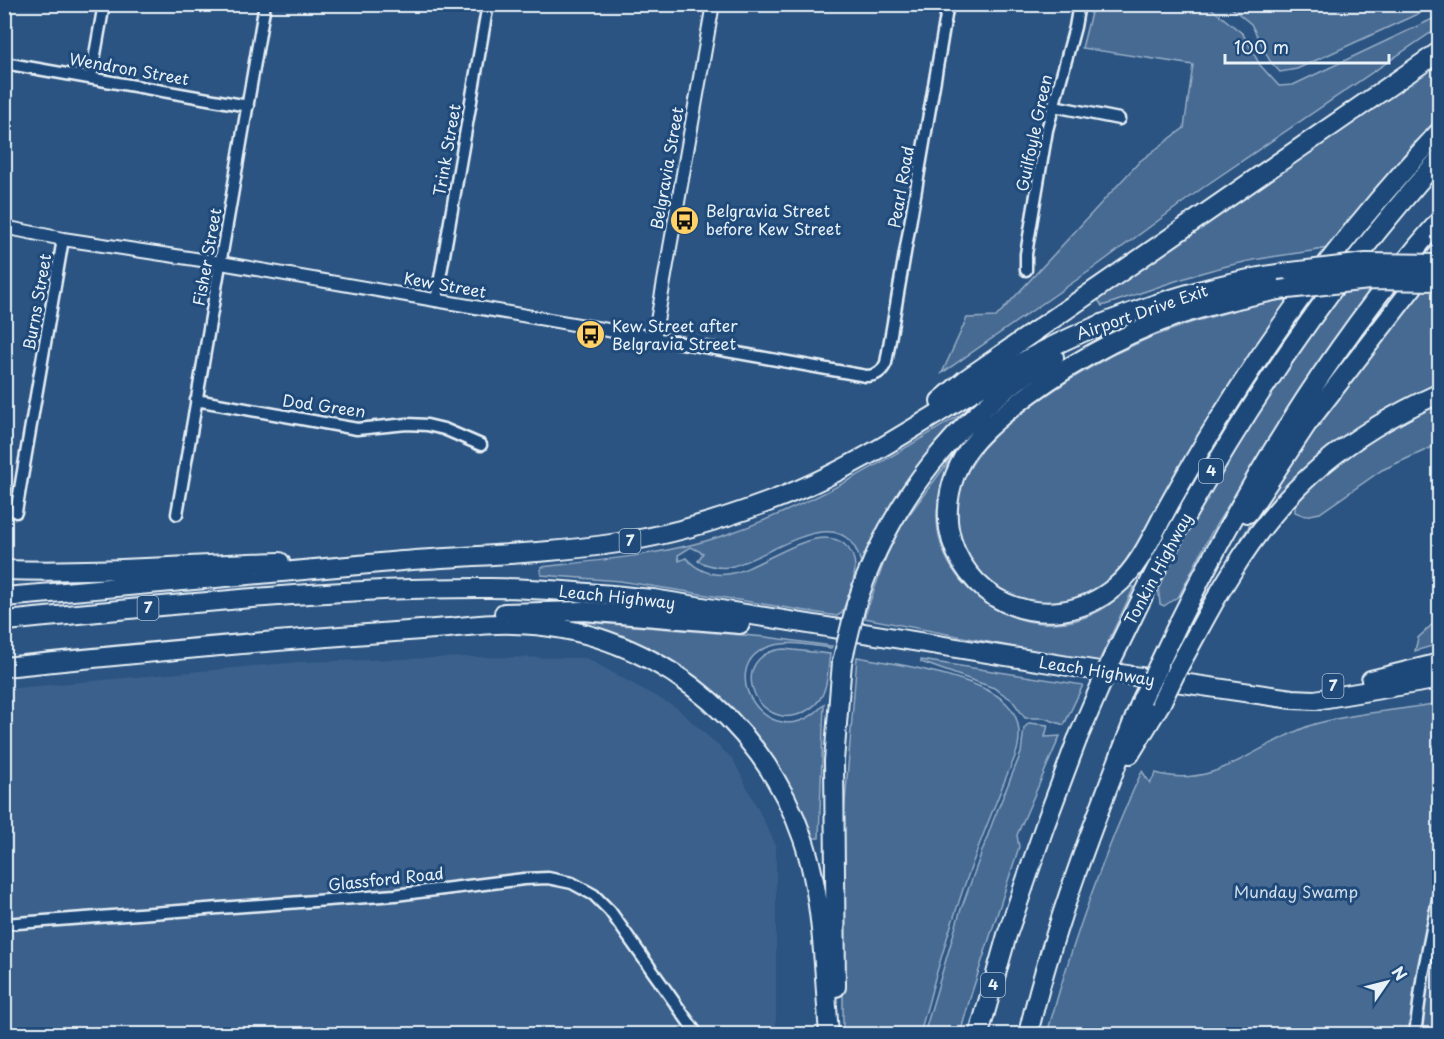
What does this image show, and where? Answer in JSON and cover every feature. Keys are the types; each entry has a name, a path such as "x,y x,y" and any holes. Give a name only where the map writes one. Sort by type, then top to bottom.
{"highway":[{"path":"887,443 966,379 1440,51"},
{"path":"1440,131 1352,230 1302,297 1234,395 1134,566 1120,583 1105,595 1086,605 1065,611 1029,610 1000,600 982,588 956,553 950,537 947,511 950,492 958,468 972,445 982,433 1052,378 1107,346 1172,318 1233,300 1279,290 1369,280 1440,280"},
{"name":"Tonkin Highway","path":"979,1035 1007,935 1077,740 1112,659 1164,555 1213,468 1270,377 1372,238 1440,158"},
{"path":"1028,1035 1056,936 1103,800 1142,699 1174,631 1237,507 1299,407 1383,290 1440,220"},
{"path":"1174,631 1307,424 1440,252"},
{"name":"Airport Drive Exit","path":"887,443 1050,347 1100,325 1203,290 1251,278 1366,263 1434,263"},
{"path":"835,1035 834,761 842,662 864,581 896,514 928,466 963,428 1002,394 1052,358 1146,309"},
{"path":"1103,800 1161,703 1231,573 1278,508 1315,471 1370,429 1440,393"},
{"name":"7","path":"4,597 619,543 698,526 796,492 887,443"},
{"name":"7","path":"4,570 63,571 279,562 354,566"},
{"name":"Leach Highway","path":"4,621 292,594 421,588 493,588 586,593 653,599 1224,690"},
{"path":"322,638 427,620 547,612 618,614 734,624 802,623"},
{"path":"4,667 184,648 513,624 543,626 594,637 636,652 660,664 705,695 748,738 779,785 803,838 811,864 816,893 829,1035"},
{"name":"7","path":"1224,690 1281,690 1348,684 1384,678 1440,663"},
{"path":"1224,690 1315,700 1440,679"}],"street":[{"path":"91,77 104,4"},
{"name":"Fisher Street","path":"177,514 265,4"},
{"name":"Trink Street","path":"436,301 488,4"},
{"name":"Belgravia Street","path":"654,338 713,4"},
{"name":"Pearl Road","path":"879,374 886,363 948,4"},
{"name":"Guilfoyle Green","path":"1026,270 1026,254 1047,130 1076,5"},
{"name":"Wendron Street","path":"4,63 248,106"},
{"path":"1054,106 1119,119"},
{"name":"Kew Street","path":"4,227 866,376 879,374"},
{"name":"Burns Street","path":"16,512 63,239"},
{"name":"Dod Green","path":"196,400 357,429 407,424 427,425 444,429 481,445"},
{"name":"Glassford Road","path":"4,924 395,895 548,878 572,883 594,895 610,911 697,1035"},
{"path":"1414,1035 1423,974 1440,890"}],"shaded area":[{"path":"468,657 586,658 677,708 733,759 776,845 776,1034 5,1034 5,689 299,662"}],"green space":[{"path":"1093,5 1207,5 1243,34 1260,65 1279,86 1293,85 1439,16 1439,27 1208,184 1091,270 942,373 967,318 996,317 1140,161 1184,128 1193,65 1082,48"},
{"path":"1228,5 1437,5 1297,69 1280,72 1270,61 1251,24"},
{"path":"1439,63 1439,117 1412,145 1328,248 1222,267 1102,306 1097,298"},
{"path":"1374,288 1271,437 1211,533 1179,596 1164,606 1160,604 1158,586 1222,469 1255,417 1342,290"},
{"path":"1419,288 1439,289 1439,385 1401,402 1246,541 1241,539 1290,462 1334,406 1335,397"},
{"path":"1291,297 1230,385 1191,447 1138,542 1115,577 1092,596 1042,606 1009,597 974,571 954,530 957,487 982,449 1002,429 1071,379 1110,356 1149,338 1190,323 1270,300"},
{"path":"1439,403 1439,444 1382,470 1320,513 1305,516 1295,512 1295,501 1348,454 1381,432"},
{"path":"971,408 862,569 854,547 842,535 826,532 788,542 750,560 724,568 698,561 703,553 691,547 678,555 679,561 686,558 705,571 728,574 741,571 803,542 818,538 832,539 844,544 851,551 855,568 852,587 842,613 837,616 620,581 541,575 541,567 634,556 680,547 703,542 758,523 852,479"},
{"path":"952,457 954,459 942,486 937,508 941,543 952,569 970,590 992,607 1017,618 1044,623 1072,621 1103,609 1129,585 1134,587 1098,663 864,618 886,557 902,524"},
{"path":"1439,618 1439,644 1415,651 1418,638"},
{"path":"586,622 766,637 832,646 831,648 793,643 771,646 753,656 746,671 747,688 755,704 768,717 785,722 804,719 824,704 819,838 809,838 740,721 585,628"},
{"path":"784,649 830,654 823,694 818,702 797,715 781,716 768,710 759,701 753,688 751,675 756,663 766,654"},
{"path":"857,657 936,673 978,686 995,694 1007,704 1014,713 1019,729 1016,755 961,894 920,1034 843,1034 843,827"},
{"path":"921,660 1083,685 1064,725 1044,718 1025,718 1012,700 994,688 921,662"},
{"name":"Munday Swamp","path":"1433,704 1437,719 1440,719 1439,1034 1047,1034 1089,901 1142,771 1150,783 1156,773 1178,777 1199,775 1237,762 1275,741 1315,724"},
{"path":"1029,723 1048,725 1045,737 1060,736 1017,835 1019,847 960,1034 924,1034 960,912 1021,753 1024,728"}],"place":[{"name":"Belgravia Street before Kew Street","path":"685,220"},
{"name":"Kew Street after Belgravia Street","path":"591,335"}]}
